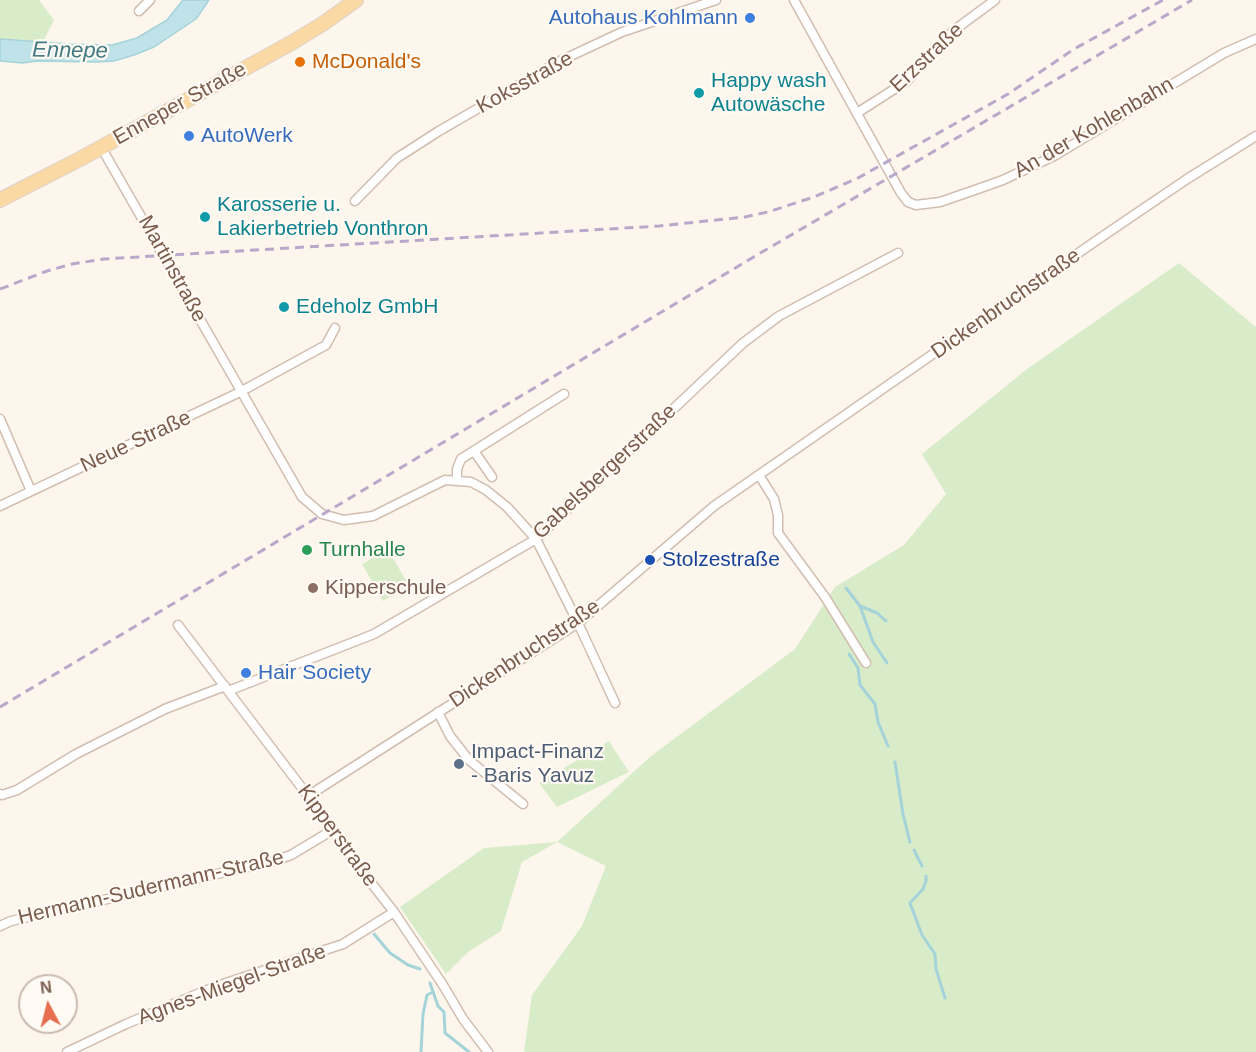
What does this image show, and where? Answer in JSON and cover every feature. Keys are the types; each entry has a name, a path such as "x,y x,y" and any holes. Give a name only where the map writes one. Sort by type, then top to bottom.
{"main road":[{"name":"Enneper Straße","path":"0,200 293,42 356,0"}],"street":[{"path":"139,11 150,0"},
{"name":"Koksstraße","path":"355,201 397,158 439,130 560,61 622,32 716,0"},
{"name":"An der Kohlenbahn","path":"794,0 908,202 916,205 928,205 1003,180 1054,156 1224,53 1256,39"},
{"name":"Erzstraße","path":"857,113 907,81 952,31 995,0"},
{"name":"Dickenbruchstraße","path":"308,796 578,622 714,506 1103,236 1256,136"},
{"name":"Martinstraße","path":"101,147 302,497 322,514 344,520 373,516 445,480 457,480"},
{"name":"Gabelsbergerstraße","path":"0,794 17,790 76,754 155,714 374,634 536,539 743,343 779,315 898,253"},
{"path":"240,392 326,345 335,327"},
{"name":"Neue Straße","path":"0,506 240,392"},
{"path":"564,394 461,459 457,469 457,480 471,482 486,490 507,507 536,539 578,622 615,703"},
{"path":"0,419 31,491"},
{"path":"474,451 492,477"},
{"path":"759,475 774,499 778,515 778,533 825,597 866,663"},
{"name":"Kipperstraße","path":"178,626 394,912 463,1019 488,1052"},
{"path":"438,712 450,736 469,760 523,804"},
{"name":"Hermann-Sudermann-Straße","path":"0,926 11,921 274,861 291,855 331,831"},
{"name":"Agnes-Miegel-Straße","path":"67,1052 214,987 343,944 394,912"}],"green space":[{"path":"0,0 39,0 54,20 43,42 0,39"},
{"path":"1179,263 1256,327 1256,1052 524,1052 532,995 582,926 606,866 557,842 651,756 795,649 835,587 904,545 946,494 922,454 1027,369"},
{"path":"388,549 409,586 383,601 362,564"},
{"path":"609,741 629,772 557,807 539,783"},
{"path":"557,842 522,862 501,931 468,952 446,974 400,907 484,848"}],"water":[{"name":"Ennepe","path":"183,0 209,0 196,19 154,47 134,55 114,61 98,62 0,61 0,39 112,45 137,38 167,20"}],"waterway":[{"path":"846,588 860,606 873,642 887,663"},
{"path":"860,606 877,613 886,621"},
{"path":"849,654 858,668 860,685 875,704 878,722 888,746"},
{"path":"895,762 910,842"},
{"path":"914,850 922,866"},
{"path":"926,876 923,889 910,903 922,935 935,954 936,969 945,998"},
{"path":"374,934 390,953 408,965 420,969"},
{"path":"430,983 438,1006 444,1012 445,1033 469,1052"},
{"path":"421,1052 423,1014 427,995 433,992"}],"railway":[{"path":"0,289 47,271 104,259 659,226 745,217 768,212 814,197 858,178 1008,94 1074,49 1163,0"},
{"path":"0,707 757,255 1192,0"}],"place":[{"name":"Autohaus Kohlmann","path":"750,18"},
{"name":"McDonald's","path":"300,62"},
{"name":"Happy wash Autowäsche","path":"699,93"},
{"name":"AutoWerk","path":"189,136"},
{"name":"Karosserie u. Lakierbetrieb Vonthron","path":"205,217"},
{"name":"Edeholz GmbH","path":"284,307"},
{"name":"Turnhalle","path":"307,550"},
{"name":"Stolzestraße","path":"650,560"},
{"name":"Kipperschule","path":"313,588"},
{"name":"Hair Society","path":"246,673"},
{"name":"Impact-Finanz - Baris Yavuz","path":"459,764"}]}
